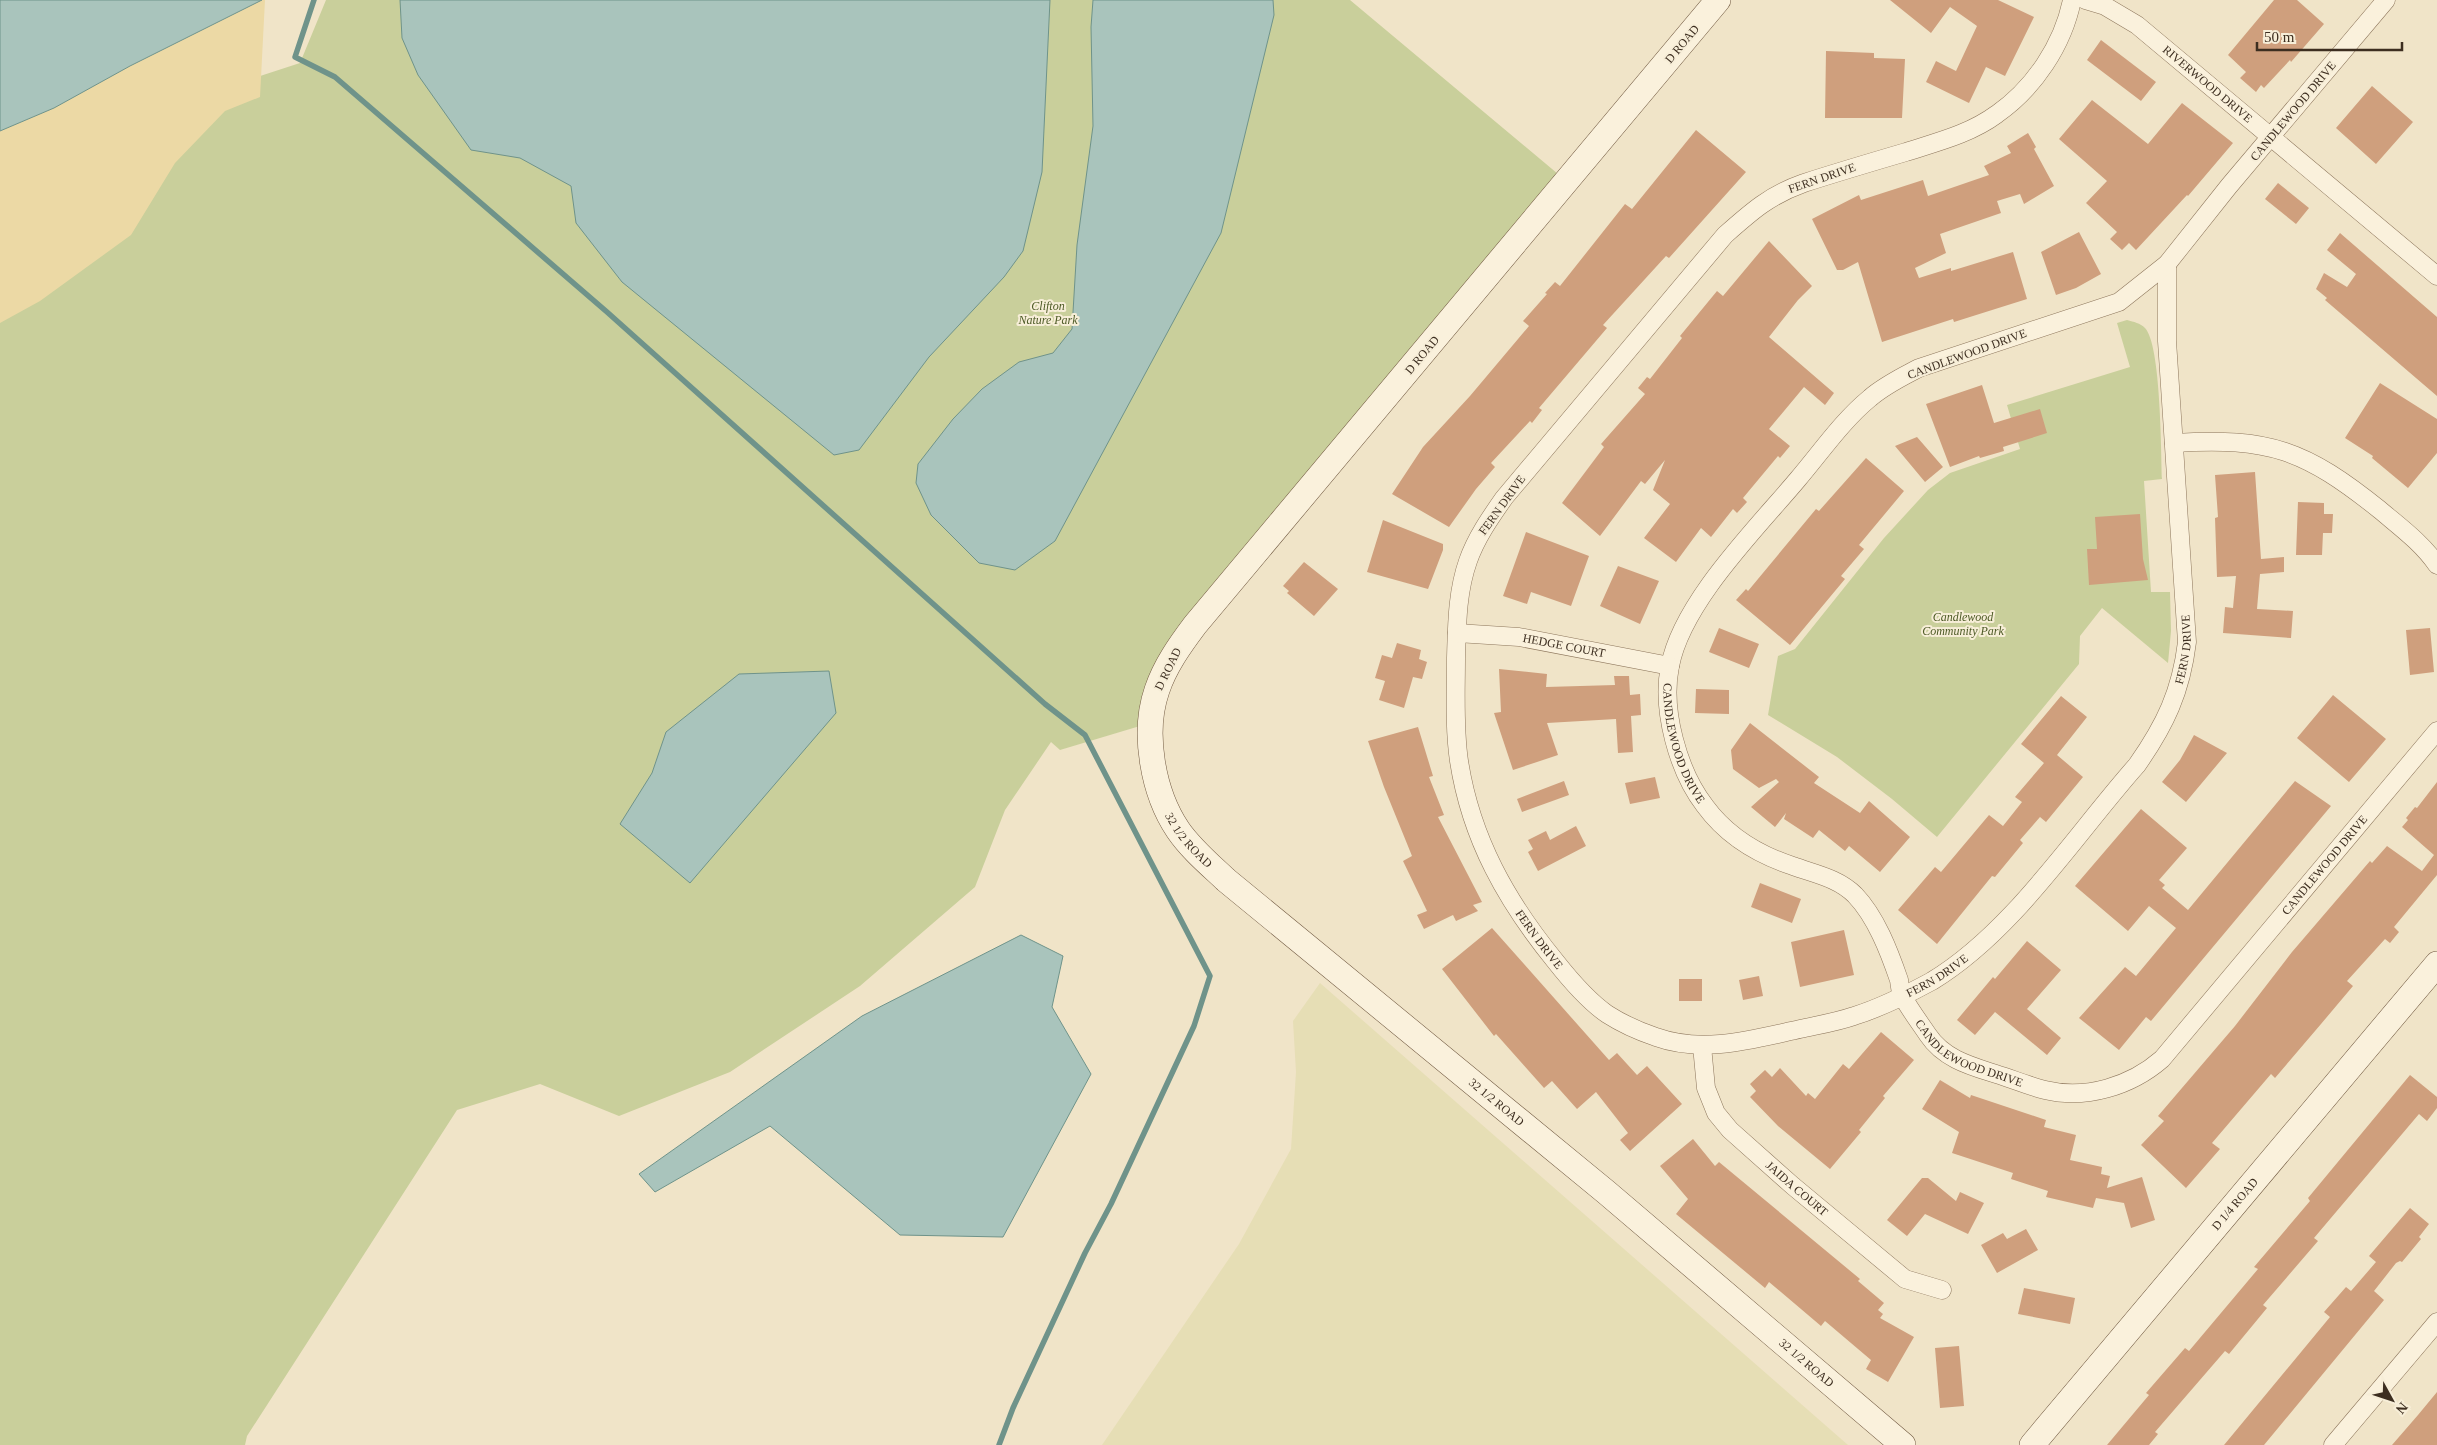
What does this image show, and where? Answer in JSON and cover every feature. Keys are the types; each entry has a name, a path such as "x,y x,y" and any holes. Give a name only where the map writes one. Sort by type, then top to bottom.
{"street":[{"name":"D ROAD","path":"1150,723 1157,691 1174,653 1195,625 1718,0"},
{"name":"FERN DRIVE","path":"2072,0 2068,20 2045,65 2016,99 1996,115 1951,138 1788,188 1757,206 1726,234 1504,498 1480,532 1468,561 1460,593 1455,723 1459,762 1474,822 1493,870 1510,902 1530,931 1572,982 1609,1015 1656,1037 1702,1046 1747,1041 1855,1016 1902,995 1932,980 1976,950 2013,913 2137,766 2166,719 2177,695 2184,669 2187,642 2167,341 2165,291 2167,264"},
{"name":"RIVERWOOD DRIVE","path":"2085,0 2105,6 2138,25 2437,276"},
{"name":"CANDLEWOOD DRIVE","path":"2386,0 2167,264 2119,302 1919,368 1890,383 1869,398 1852,415 1710,585 1694,607 1670,666 1669,702 1674,742 1687,779 1704,806 1724,827 1750,848 1790,865 1832,879 1845,886 1856,896 1865,906 1878,930 1899,981 1902,995 1933,1041 1944,1051 1963,1063 2046,1090 2065,1093 2099,1091 2124,1083 2154,1066 2174,1046 2437,731"},
{"path":"2174,443 2217,441 2254,443 2281,450 2313,462 2342,480 2382,512 2420,545 2437,565"},
{"name":"HEDGE COURT","path":"1457,633 1519,637 1670,666"},
{"name":"32 1/2 ROAD","path":"1150,723 1152,756 1159,790 1178,830 1226,880 1613,1198 1903,1445"},
{"name":"D 1/4 ROAD","path":"2032,1445 2437,964"},
{"name":"JAIDA COURT","path":"1702,1046 1706,1088 1716,1113 1730,1130 1905,1279 1942,1290"},
{"path":"2333,1445 2437,1322"}],"shaded area":[{"path":"1320,983 1848,1445 1102,1445 1239,1244 1291,1149 1296,1072 1293,1021"}],"green space":[{"name":"Clifton Nature Park","path":"326,0 1350,0 1558,174 1195,625 1150,723 1060,750 1051,742 1005,810 975,887 860,986 730,1072 619,1116 540,1084 457,1110 247,1436 245,1445 0,1445 0,316 232,85 300,63"},
{"name":"Candlewood Community Park","path":"2127,320 2145,328 2150,338 2157,376 2162,479 2144,481 2151,592 2170,592 2171,631 2168,663 2102,608 2080,636 2079,664 1937,837 1892,799 1837,757 1768,715 1778,656 1795,649 1884,538 1928,490 1950,473 2020,449 2007,405 2130,367 2117,323"}],"sand":[{"path":"265,0 260,97 225,111 175,163 131,235 40,301 0,323 0,131 54,108 130,66"}],"water":[{"path":"0,0 262,0 130,66 54,108 0,131"},
{"path":"400,0 1050,0 1042,172 1023,251 1004,277 929,357 859,450 834,455 622,282 576,223 571,186 520,158 471,150 418,75 402,38"},
{"path":"1093,0 1273,0 1274,15 1221,233 1055,541 1015,570 979,563 931,515 916,483 918,464 953,419 982,389 1019,362 1053,353 1072,329 1077,245 1093,126 1091,27"},
{"path":"829,671 836,713 690,883 620,824 652,773 666,732 739,674"},
{"path":"1021,935 1063,956 1052,1007 1091,1074 1003,1237 900,1235 770,1126 655,1192 639,1174 862,1016"}],"building":[{"path":"1890,0 1998,0 2034,17 2005,76 1986,67 1969,103 1926,82 1936,61 1956,71 1977,26 1950,7 1931,33"},
{"path":"2274,0 2297,0 2324,24 2291,62 2290,60 2264,88 2261,85 2256,92 2240,78 2246,72 2228,55"},
{"path":"2101,40 2156,82 2141,101 2087,60"},
{"path":"1826,51 1874,53 1874,58 1905,59 1902,118 1825,118"},
{"path":"2372,86 2413,122 2376,164 2336,128"},
{"path":"2092,100 2148,144 2182,103 2233,143 2188,196 2136,250 2129,243 2122,250 2110,239 2117,232 2086,203 2107,181 2059,139"},
{"path":"1696,130 1746,172 1669,258 1666,256 1603,325 1607,328 1539,408 1542,410 1532,423 1530,421 1491,463 1495,467 1476,489 1449,527 1392,494 1423,447 1470,396 1529,326 1523,321 1547,294 1545,293 1555,282 1560,286 1625,204 1632,209"},
{"path":"2028,133 2036,147 2034,149 2054,186 2024,204 2020,194 1997,201 2001,213 1940,234 1946,253 1915,268 1919,278 1951,268 1951,271 2013,252 2027,299 1954,322 1953,319 1882,342 1858,262 1843,270 1837,270 1812,219 1859,195 1861,200 1923,180 1928,196 1989,175 1984,166 2011,153 2007,146"},
{"path":"2278,183 2309,208 2296,224 2265,199"},
{"path":"2079,232 2101,274 2076,288 2056,295 2041,252"},
{"path":"2340,233 2437,317 2437,396 2325,300 2327,298 2316,289 2324,273 2347,287 2356,274 2327,250"},
{"path":"1769,241 1812,286 1798,300 1769,337 1834,393 1825,405 1804,387 1769,429 1790,446 1780,458 1778,456 1743,498 1747,502 1737,513 1733,509 1711,537 1701,528 1676,562 1644,538 1670,504 1653,490 1665,460 1645,484 1641,481 1600,536 1562,503 1604,447 1601,444 1645,394 1638,388 1647,377 1650,379 1682,338 1680,336 1717,291 1723,296"},
{"path":"2380,383 2437,419 2437,453 2408,488 2372,458 2373,456 2345,438"},
{"path":"1982,385 1994,423 2040,409 2047,433 2003,447 2004,451 1980,458 1979,456 1950,467 1926,404"},
{"path":"1917,437 1943,467 1925,482 1895,446"},
{"path":"1866,458 1904,491 1859,545 1864,549 1841,576 1845,579 1790,645 1736,600 1746,589 1748,591 1816,509 1819,511"},
{"path":"2255,472 2261,559 2284,557 2284,572 2260,574 2257,609 2293,611 2291,638 2223,633 2225,607 2233,608 2236,576 2217,577 2215,518 2218,517 2215,475"},
{"path":"2298,502 2324,503 2324,514 2333,514 2332,533 2323,533 2322,555 2296,555"},
{"path":"2140,514 2143,559 2148,580 2089,585 2087,549 2097,549 2095,517"},
{"path":"1383,520 1443,544 1443,550 1428,589 1367,572"},
{"path":"1526,532 1589,556 1571,606 1531,592 1527,604 1503,596"},
{"path":"1304,562 1338,589 1314,616 1287,593 1289,591 1283,586"},
{"path":"1618,566 1659,581 1640,624 1600,606"},
{"path":"1719,628 1759,644 1749,668 1709,652"},
{"path":"2430,628 2434,672 2410,675 2406,630"},
{"path":"1397,643 1421,650 1419,659 1427,662 1422,679 1413,677 1404,708 1379,700 1385,681 1375,678 1382,655 1392,658"},
{"path":"1499,669 1547,674 1546,687 1615,685 1614,676 1629,676 1630,695 1640,694 1641,715 1631,716 1633,752 1618,753 1616,719 1547,723 1558,755 1513,770 1494,713 1501,712"},
{"path":"1696,689 1729,690 1729,714 1695,713"},
{"path":"2333,695 2386,739 2349,782 2297,738"},
{"path":"2061,696 2087,717 2057,755 2083,777 2046,822 2040,817 2020,840 2023,843 1995,877 1992,876 1937,944 1898,910 1935,867 1941,872 1989,815 2003,826 2022,802 2015,797 2044,763 2021,744"},
{"path":"1750,723 1819,777 1814,783 1860,813 1869,801 1910,837 1880,872 1849,846 1845,851 1819,830 1813,838 1784,819 1786,813 1775,827 1751,807 1779,782 1776,779 1759,788 1733,769 1731,750"},
{"path":"1418,727 1433,776 1429,777 1444,815 1438,817 1482,902 1473,905 1478,911 1456,921 1453,915 1424,929 1417,915 1427,911 1403,861 1412,856 1368,741"},
{"path":"2194,735 2227,753 2186,802 2162,782 2180,760"},
{"path":"1655,777 1660,798 1630,804 1625,783"},
{"path":"1564,781 1569,795 1522,812 1517,799"},
{"path":"2295,781 2331,806 2151,1021 2146,1017 2119,1050 2079,1018 2125,967 2136,976 2176,928 2149,906 2128,931 2075,886 2141,809 2187,848 2159,880 2165,885 2162,888 2188,910"},
{"path":"2437,782 2437,875 2394,927 2399,932 2390,943 2385,939 2347,981 2353,986 2275,1078 2271,1074 2212,1143 2220,1149 2186,1188 2141,1145 2164,1121 2158,1116 2235,1026 2292,952 2370,861 2372,863 2387,846 2422,871 2434,855 2402,827 2408,820 2406,818 2415,807 2417,808"},
{"path":"1576,826 1586,846 1538,871 1528,852 1533,849 1528,840 1546,831 1550,840"},
{"path":"1760,883 1801,899 1792,923 1751,907"},
{"path":"1492,928 1609,1060 1617,1053 1637,1075 1647,1066 1682,1104 1630,1151 1620,1140 1628,1133 1596,1092 1577,1109 1552,1081 1544,1088 1496,1034 1494,1036 1442,969"},
{"path":"1844,930 1854,975 1800,987 1791,942"},
{"path":"2027,941 2061,970 2027,1009 2061,1038 2047,1055 1995,1012 1975,1035 1957,1020 1993,977 1995,979"},
{"path":"1759,976 1763,996 1743,1000 1739,980"},
{"path":"1679,979 1702,979 1702,1001 1679,1001"},
{"path":"1881,1032 1914,1060 1883,1096 1885,1098 1859,1130 1861,1132 1830,1169 1778,1126 1750,1097 1756,1091 1750,1084 1765,1070 1772,1077 1780,1068 1806,1096 1808,1093 1815,1099 1843,1064 1849,1069"},
{"path":"2410,1075 2437,1097 2437,1108 2427,1121 2419,1114 2314,1238 2318,1241 2263,1305 2267,1308 2229,1354 2225,1351 2155,1432 2158,1434 2149,1445 2107,1445 2149,1395 2146,1393 2185,1348 2189,1351 2258,1269 2254,1267 2310,1201 2308,1198"},
{"path":"1940,1080 1970,1098 1971,1095 2046,1120 2044,1127 2076,1135 2070,1160 2102,1167 2101,1174 2110,1176 2107,1188 2142,1177 2155,1220 2131,1228 2124,1203 2096,1198 2093,1208 2046,1197 2048,1191 2011,1179 2013,1173 1952,1153 1959,1132 1922,1109"},
{"path":"1693,1139 1715,1166 1719,1162 1860,1279 1858,1281 1884,1303 1878,1310 1883,1314 1880,1318 1914,1337 1888,1382 1866,1369 1871,1360 1825,1321 1821,1326 1769,1282 1765,1288 1676,1214 1688,1199 1660,1166"},
{"path":"1922,1178 1928,1178 1956,1201 1960,1192 1984,1203 1968,1234 1925,1214 1907,1236 1887,1220"},
{"path":"2410,1208 2429,1224 2419,1237 2421,1239 2402,1262 2396,1263 2374,1291 2384,1300 2264,1445 2224,1445 2330,1317 2324,1312 2346,1287 2351,1291 2376,1262 2369,1256"},
{"path":"2026,1229 2038,1250 1997,1273 1981,1245 2003,1233 2007,1239"},
{"path":"2024,1288 2075,1298 2070,1324 2018,1314"},
{"path":"1959,1346 1964,1406 1940,1408 1935,1348"},
{"path":"2437,1392 2437,1445 2392,1445 2418,1415"}],"waterway":[{"path":"314,0 295,57 335,77 607,312 1045,704 1085,735 1210,976 1194,1026 1111,1204 1085,1253 1013,1408 999,1445"}]}
